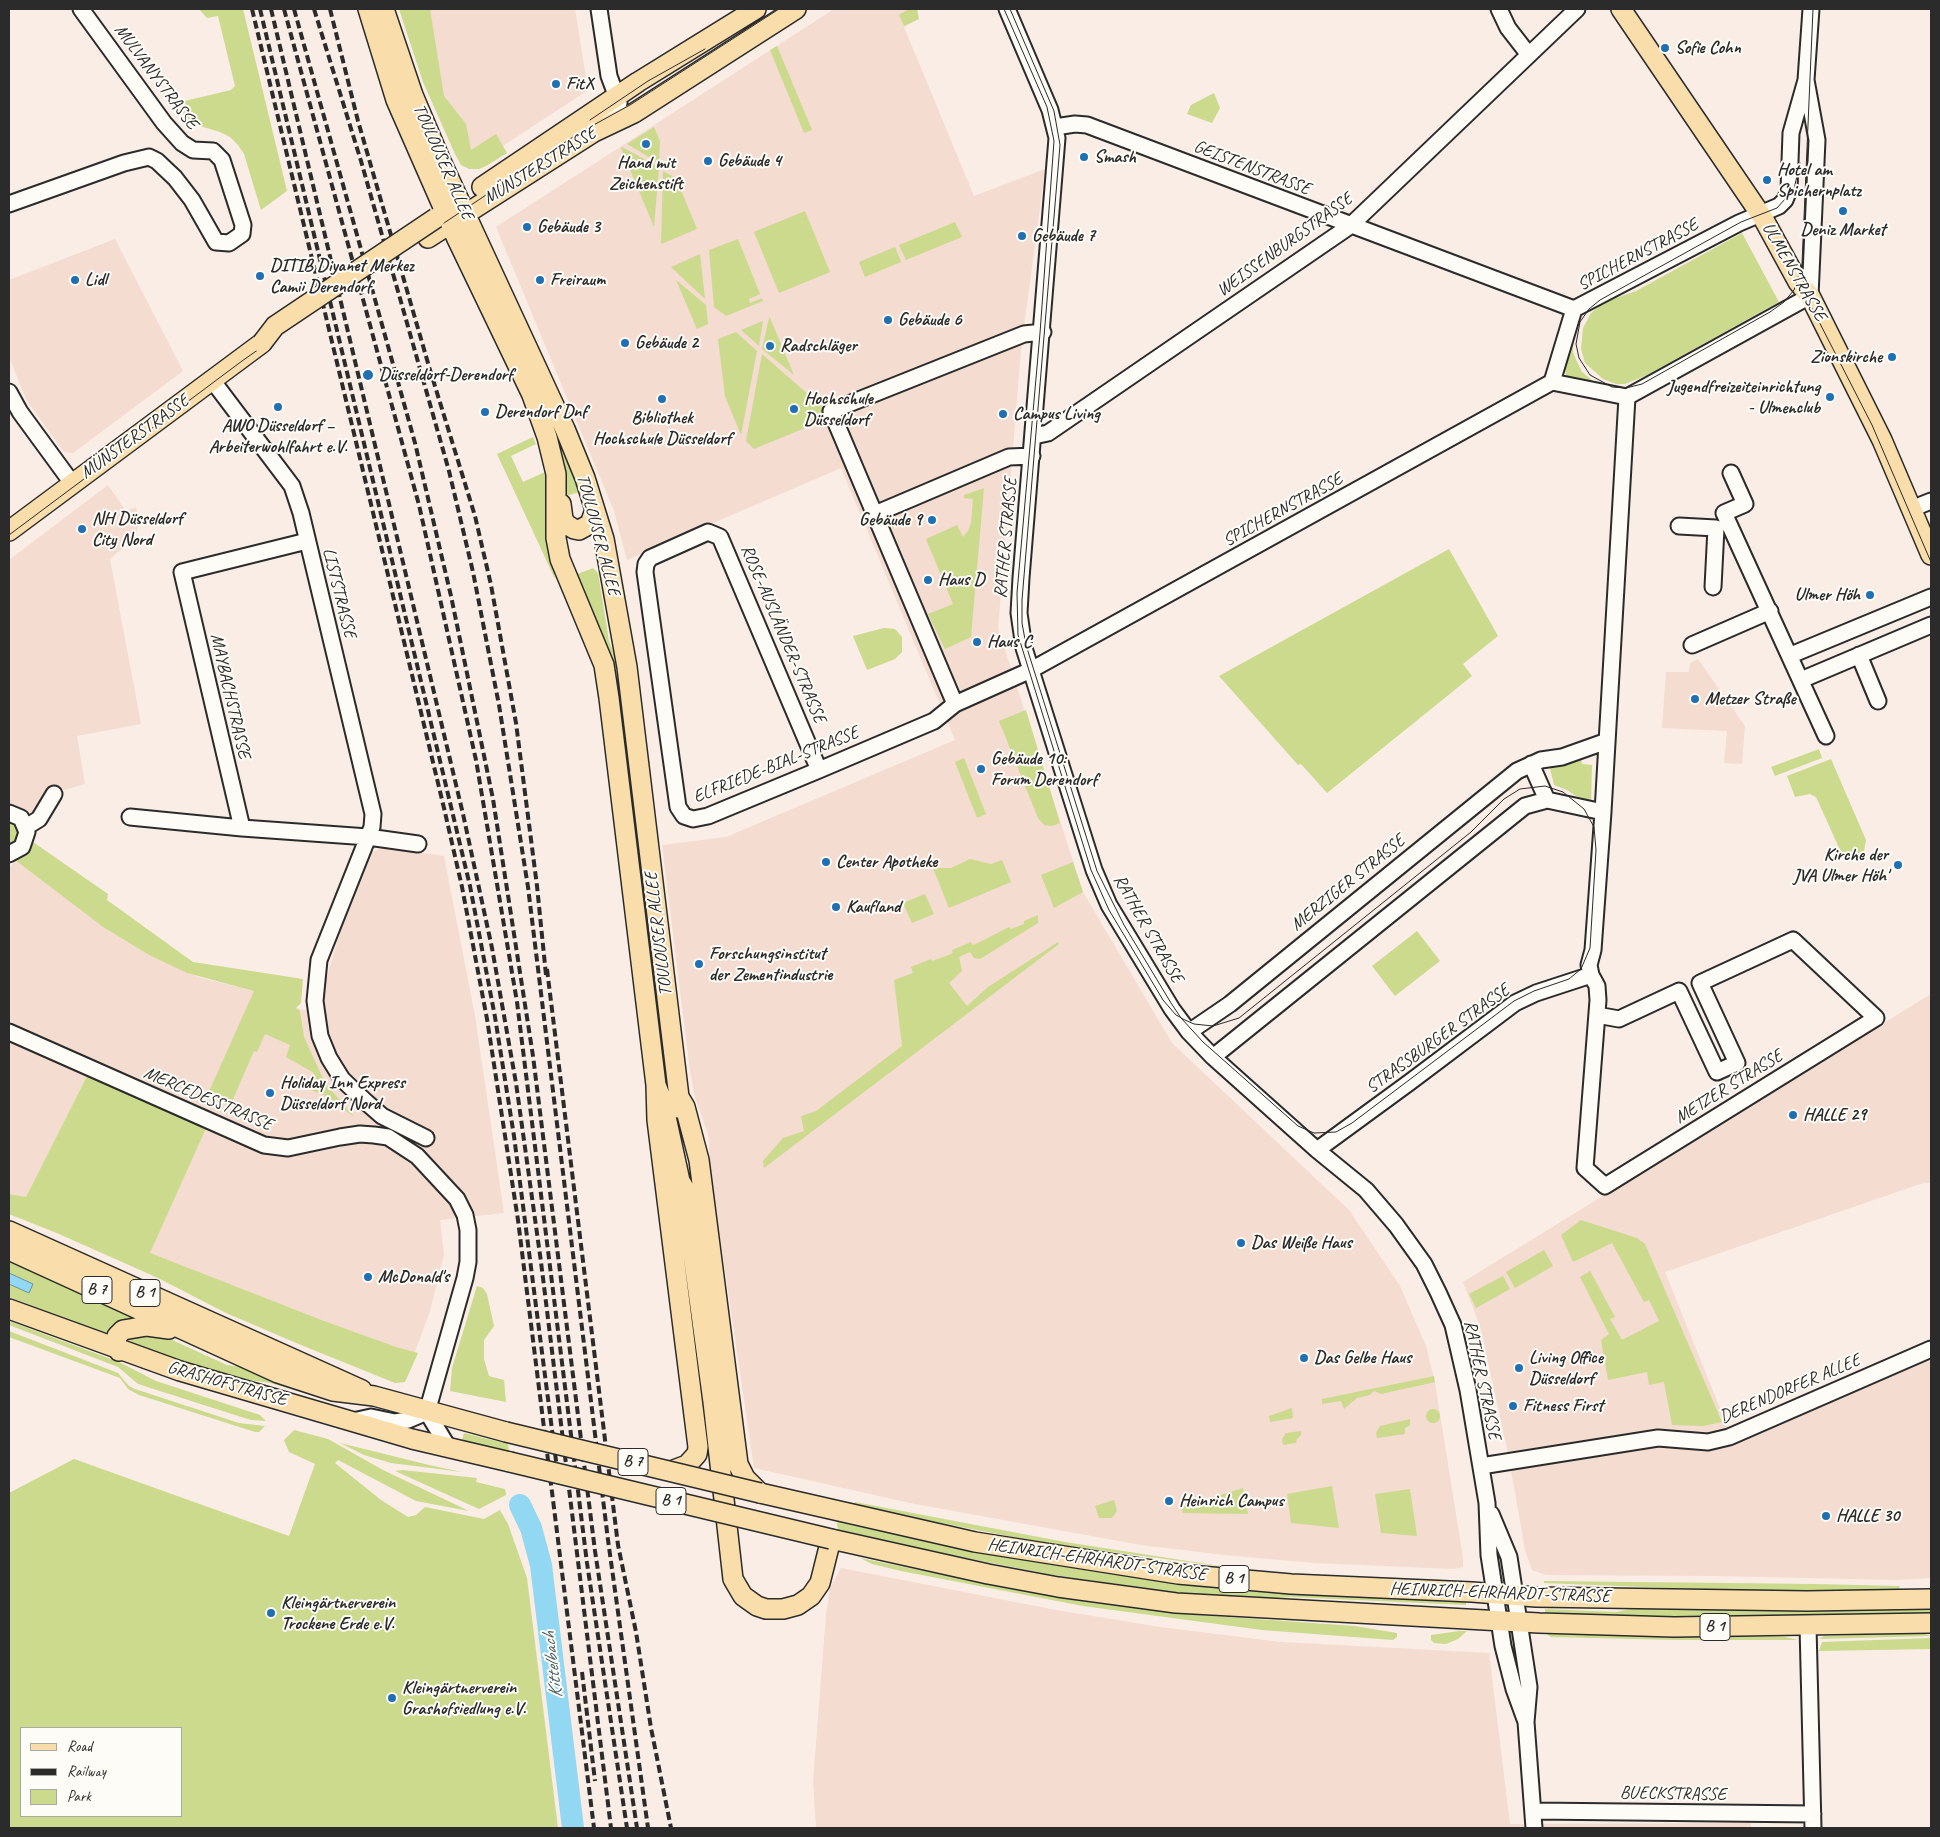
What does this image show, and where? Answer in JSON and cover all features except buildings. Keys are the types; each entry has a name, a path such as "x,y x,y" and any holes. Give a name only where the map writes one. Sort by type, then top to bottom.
{"main road":[{"name":"TOULOUSER ALLEE","path":"368,9 396,100 443,220 532,395 549,443 557,486 555,503 556,538 560,558 574,597 597,645 609,698 656,1085"},
{"name":"TOULOUSER ALLEE","path":"384,9 413,95 440,159 566,429 595,510 608,558 627,667 679,1097"},
{"name":"MÜNSTERSTRASSE","path":"464,207 638,82 756,9"},
{"name":"MÜNSTERSTRASSE","path":"9,531 262,343 281,322 464,207 594,132 634,113 796,9"},
{"name":"ULMENSTRASSE","path":"1621,9 1760,214 1798,282 1810,296 1882,440 1931,555"},
{"path":"557,486 563,519 570,527 580,530 588,526 595,510"},
{"path":"656,1085 664,1103 680,1180 684,1188 713,1402 733,1579 743,1596 757,1606 783,1609 798,1605 811,1596 820,1583 826,1561 836,1540"},
{"path":"656,1085 657,1120 698,1447 697,1454 687,1465 671,1472"},
{"path":"679,1097 678,1108 686,1180 684,1188"},
{"path":"679,1097 685,1107 699,1160 738,1464 745,1478 760,1493"},
{"name":"B 1","path":"9,1231 374,1396"},
{"name":"GRASHOFSTRASSE","path":"9,1250 292,1378 333,1391 374,1396 427,1412"},
{"name":"GRASHOFSTRASSE","path":"9,1309 118,1351 180,1372 448,1448"},
{"path":"118,1351 116,1346 117,1336 126,1328 147,1326 185,1330"},
{"name":"HEINRICH-EHRHARDT-STRASSE","path":"427,1412 671,1472 975,1542 1178,1574 1291,1584 1515,1595 1807,1602 1931,1598"},
{"name":"HEINRICH-EHRHARDT-STRASSE","path":"448,1448 988,1574 1058,1587 1176,1603 1284,1610 1674,1627 1931,1623"}],"street":[{"name":"MULVANYSTRASSE","path":"9,204 124,163 149,157 157,161 175,178 219,244 234,241 242,234 243,230 222,160 212,151 194,150 182,143 164,123 81,9"},
{"path":"594,132 619,103 610,76 599,9"},
{"name":"RATHER STRASSE","path":"1007,9 1055,127 1057,160 1019,613 1021,634 1031,670 1083,839 1100,885 1132,945 1189,1032 1213,1057 1317,1150 1366,1190 1396,1225 1424,1264 1453,1325 1468,1390 1487,1504 1489,1556 1494,1594 1506,1659 1526,1722"},
{"path":"1499,9 1508,28 1529,55"},
{"name":"WEISSENBURGSTRASSE","path":"1034,436 1048,433 1350,226 1577,9"},
{"path":"1552,382 1627,397 1810,296 1817,140 1806,80 1811,9"},
{"name":"SPICHERNSTRASSE","path":"1031,670 1552,382 1574,309 1779,206 1788,193 1791,134 1806,80"},
{"name":"GEISTENSTRASSE","path":"1055,127 1075,124 1086,125 1574,309"},
{"path":"955,704 831,411 1024,334 1042,332"},
{"name":"LISTSTRASSE","path":"212,380 292,486 373,814 368,837 319,960 315,1004 320,1036 329,1058 342,1078 366,1102 382,1116 426,1138"},
{"path":"9,392 24,418 72,483"},
{"name":"METZER STRASSE","path":"1597,1016 1619,1020 1679,991 1717,1072 1738,1063 1700,982 1793,940 1876,1018 1605,1186 1585,1168 1598,992 1589,966 1593,950 1603,812 1627,397"},
{"path":"874,514 1009,457 1032,456"},
{"path":"1731,473 1745,504 1724,513 1791,655 1826,736"},
{"path":"1911,509 1931,500"},
{"path":"1679,526 1732,529"},
{"path":"1713,587 1716,528"},
{"name":"ELFRIEDE-BIAL-STRASSE","path":"724,540 716,533 708,532 650,558 645,568 678,807 684,816 693,819 708,816 819,770 934,721 955,704 1031,670"},
{"name":"ROSE-AUSLÄNDER-STRASSE","path":"724,540 819,770"},
{"name":"MAYBACHSTRASSE","path":"242,828 182,572 307,541"},
{"path":"1791,655 1931,597"},
{"path":"1692,645 1770,611"},
{"path":"1801,680 1931,625"},
{"path":"1859,655 1878,701"},
{"name":"MERZIGER STRASSE","path":"1189,1032 1230,1004 1516,771 1541,760 1562,757 1607,741"},
{"path":"1531,764 1547,800"},
{"path":"26,827 39,819 54,794"},
{"path":"1213,1057 1525,806 1547,800 1603,812"},
{"path":"9,854 18,851 25,843 26,827 21,818 10,812"},
{"path":"130,818 368,837 418,844"},
{"name":"STRASSBURGER STRASSE","path":"1317,1150 1515,1003 1536,993 1591,975"},
{"name":"MERCEDESSTRASSE","path":"9,1032 264,1145 288,1148 360,1134 374,1134 388,1137 417,1156 457,1199 464,1216 469,1248 465,1278 427,1412"},
{"name":"DERENDORFER ALLEE","path":"1481,1466 1658,1438 1708,1442 1729,1437 1931,1349"},
{"path":"353,1422 371,1417 395,1422 408,1420 427,1412 448,1448"},
{"name":"RATHER STRASSE","path":"1487,1504 1509,1557 1529,1687 1526,1722 1534,1828"},
{"path":"1808,1626 1813,1821"},
{"name":"BUECKSTRASSE","path":"1534,1812 1813,1821"}],"shaded area":[{"path":"419,9 575,9 588,90 471,167 434,76"},
{"path":"834,9 917,9 919,19 904,27 974,196 1045,169 1021,350 998,628 1083,892 1172,1043 1349,1210 1400,1286 1426,1346 1435,1383 1463,1567 1454,1569 1314,1563 1141,1545 915,1504 754,1468 711,1175 708,1134 695,1097 690,1071 662,845 726,837 955,740 841,468 627,560 614,511 496,227"},
{"path":"115,239 183,371 73,453 64,452 27,401 9,357 9,280"},
{"path":"108,485 126,511 136,507 139,518 137,532 133,539 110,559 141,724 77,736 85,784 50,794 40,811 24,814 9,807 9,560"},
{"name":"Metzer Straße","path":"1698,659 1745,726 1742,764 1724,763 1727,731 1662,728 1666,672 1689,672 1690,663"},
{"path":"383,847 444,856 475,1016 504,1213 440,1220 444,1255 430,1311 412,1360 147,1259 212,1113 9,1024 9,870 15,860 103,927 149,955 198,977 254,991 284,1006 306,1010 319,999 346,913 369,854"},
{"path":"1931,994 1931,1183 1923,1183 1665,1272 1728,1428 1741,1429 1931,1350 1931,1578 1897,1580 1546,1575 1532,1570 1525,1550 1508,1453 1480,1326 1463,1282"},
{"path":"9,1041 87,1076 26,1197 9,1194"},
{"path":"841,1568 1056,1610 1160,1627 1281,1642 1489,1653 1510,1824 1751,1823 1751,1828 816,1828 813,1782 826,1615 830,1588"}],"green space":[{"path":"199,9 243,9 287,191 261,210 244,154 238,145 230,137 220,132 190,123 176,103 231,90 235,86 218,16 207,18"},
{"path":"399,9 430,9 444,96 466,124 471,150 496,134 507,153 479,169 469,169 461,165 423,82"},
{"path":"909,9 917,9 919,19 904,26 899,15"},
{"path":"777,46 812,130 804,133 770,50"},
{"path":"1214,93 1220,108 1212,123 1187,114 1191,105"},
{"path":"654,127 660,141 659,163 627,144"},
{"path":"621,148 659,167 654,227"},
{"path":"663,171 676,178 697,229 661,244"},
{"path":"805,211 830,272 779,293 754,232"},
{"path":"955,222 962,237 906,260 899,245"},
{"path":"1742,233 1779,302 1647,375 1625,384 1616,384 1603,379 1585,363 1581,349 1583,328 1591,313 1598,307 1607,301 1636,291"},
{"path":"738,239 760,294 749,299 750,303 762,298 763,301 726,316 714,307 709,250"},
{"path":"895,247 901,262 865,277 859,262"},
{"path":"700,254 705,299 671,267"},
{"path":"676,280 706,305 708,324 697,329"},
{"path":"770,318 794,375 762,349"},
{"path":"763,321 759,346 741,330"},
{"path":"1574,331 1573,352 1577,362 1582,372 1598,385 1570,378 1566,375 1565,369"},
{"path":"736,332 757,351 741,435 725,396 718,339"},
{"path":"520,347 585,491 565,496 564,479"},
{"path":"762,354 827,411 829,418 754,449 746,441"},
{"path":"533,437 536,444 511,456 523,482 545,472 546,525 555,579 497,454"},
{"path":"984,488 971,637 945,649 928,614 953,604 926,539 957,525 963,537 971,523 973,499 964,498 964,495"},
{"path":"1449,549 1498,636 1463,664 1472,676 1327,793 1301,764 1298,765 1219,676"},
{"path":"593,568 598,573 609,641 618,664 678,1132 665,1104 612,677 575,575"},
{"path":"884,628 895,629 902,637 902,652 895,659 867,670 853,636"},
{"path":"1026,710 1060,823 1052,826 1044,825 1038,818 999,721"},
{"path":"1819,749 1822,758 1775,776 1771,767"},
{"path":"1580,755 1582,764 1592,765 1591,806 1567,790 1554,785 1549,764"},
{"path":"964,758 986,814 977,818 955,762"},
{"path":"1831,759 1866,840 1864,851 1855,858 1846,857 1840,850 1816,797 1810,794 1795,797 1787,776"},
{"path":"9,820 20,828 19,841 9,847"},
{"path":"33,842 108,894 107,900 193,962 303,979 301,1003 296,1008 300,1011 304,1037 325,1083 355,1118 329,1097 311,1090 309,1087 314,1073 286,1057 290,1045 265,1034 257,1052 254,1051 230,1106 207,1096 254,991 187,973 149,955 103,927 15,860"},
{"path":"970,859 991,864 1002,860 1011,882 949,908 933,868 951,868"},
{"path":"1073,862 1083,892 1054,908 1041,875"},
{"path":"925,894 934,914 912,923 903,903"},
{"path":"1038,915 1038,923 980,959 974,958 970,952 959,957 962,971 949,983 967,1006 988,987 1058,942 1059,944 764,1168 763,1161 783,1138 804,1131 801,1116 816,1111 902,1046 894,980 913,973 911,967 931,959 932,961 946,956 953,953 952,950 971,942 972,945 978,943 1009,927 1011,929 1024,924 1024,921"},
{"path":"1417,931 1440,961 1395,996 1372,966"},
{"path":"87,1076 207,1126 150,1253 324,1321 418,1353 405,1382 395,1383 301,1345 226,1313 158,1278 9,1214 9,1194 26,1197"},
{"path":"1581,1220 1637,1238 1645,1244 1722,1422 1703,1426 1672,1425 1664,1382 1649,1385 1647,1372 1608,1380 1601,1340 1609,1334 1580,1277 1590,1271 1615,1317 1610,1319 1622,1340 1659,1321 1649,1300 1644,1302 1612,1243 1573,1262 1561,1235"},
{"path":"1544,1250 1553,1266 1515,1288 1506,1272"},
{"path":"9,1261 134,1316 134,1318 109,1335 9,1297"},
{"path":"1503,1276 1510,1289 1476,1308 1469,1294"},
{"path":"477,1286 483,1288 487,1294 494,1326 484,1340 484,1359 489,1376 504,1380 506,1402 450,1391 452,1368"},
{"path":"9,1321 119,1362 156,1381 260,1415 266,1421 251,1420 138,1384 118,1367 9,1325"},
{"path":"9,1331 118,1373 129,1386 135,1389 239,1423 265,1426 259,1432 255,1432 139,1395 128,1389 120,1378 9,1337"},
{"path":"129,1333 159,1334 227,1365 249,1368 329,1398 328,1400 270,1383 229,1377 124,1341"},
{"path":"1434,1376 1435,1382 1381,1394 1374,1391 1370,1395 1357,1398 1344,1409 1341,1401 1322,1404 1322,1399"},
{"path":"1292,1408 1293,1418 1270,1422 1269,1416"},
{"path":"1433,1409 1438,1411 1440,1416 1438,1421 1433,1423 1428,1421 1426,1416 1428,1411"},
{"path":"1410,1419 1410,1425 1405,1428 1405,1434 1377,1438 1376,1433 1380,1426"},
{"path":"294,1430 328,1439 383,1470 469,1511 416,1501 338,1460 335,1463 381,1500 408,1517 416,1515 425,1507 484,1519 500,1510 508,1524 527,1578 558,1828 9,1828 9,1493 74,1459 289,1536 315,1464 289,1452 284,1440"},
{"path":"1301,1431 1301,1435 1296,1443 1283,1445 1282,1439 1286,1433"},
{"path":"464,1433 508,1444 509,1451 462,1440"},
{"path":"340,1443 462,1472 391,1463 364,1455"},
{"path":"402,1470 477,1478 476,1482 505,1489 506,1495 479,1509 395,1471"},
{"path":"1332,1486 1339,1528 1291,1523 1287,1494"},
{"path":"1243,1488 1248,1514 1183,1513 1181,1507"},
{"path":"1410,1489 1417,1536 1381,1533 1375,1494"},
{"path":"1114,1500 1117,1511 1112,1518 1099,1518 1095,1506"},
{"path":"855,1502 1065,1542 1233,1568 1044,1543 920,1519 854,1504"},
{"path":"837,1522 998,1556 1109,1574 1248,1590 1466,1601 1466,1605 1291,1597 1250,1599 1164,1591 1053,1575 940,1553 838,1530"},
{"path":"860,1558 983,1583 1083,1600 1199,1615 1355,1626 1397,1633 1397,1637 1393,1640 1262,1630 1083,1606 901,1571 872,1564"},
{"path":"1544,1581 1900,1586 1899,1589 1835,1591 1719,1590 1544,1583"},
{"path":"1640,1607 1763,1611 1931,1607 1931,1613 1854,1616 1645,1617 1545,1614 1545,1609 1616,1612"},
{"path":"1467,1631 1458,1639 1446,1644 1434,1643 1431,1640 1431,1635"},
{"path":"1922,1633 1931,1636 1819,1639 1824,1636"},
{"path":"1547,1634 1785,1637 1798,1640 1675,1640 1551,1637"},
{"path":"1931,1638 1931,1649 1819,1651 1822,1642"}],"water":[{"path":"9,1273 33,1284 29,1293 9,1284"}],"waterway":[{"name":"Kittelbach","path":"520,1505 531,1528 541,1565 573,1828"}],"tram line":[{"path":"9,535 242,361 333,297 579,133 630,105 779,9"},
{"path":"1004,9 1047,107 1054,141 1040,333 1017,593 1018,635 1091,870 1109,910 1163,1000 1176,1015 1181,1018 1194,1024 1213,1026 1239,1018 1471,832 1504,799 1520,789 1545,786 1563,792 1584,809 1594,827 1596,850 1590,948 1581,969 1569,979 1534,991 1514,1001 1352,1123 1336,1132 1314,1133 1298,1126 1203,1042 1181,1018 1171,1003 1124,925 1097,871 1026,645 1022,623 1022,600 1060,145 1054,111 1010,9"},
{"path":"1800,163 1794,189 1777,208 1741,222 1600,300 1589,309 1580,322 1576,344 1579,358 1590,375 1612,387 1626,388 1642,384 1770,312 1784,302 1794,290 1802,264 1813,9"},
{"path":"590,120 648,81 705,49"},
{"path":"1801,273 1812,308 1872,425 1931,562"}],"railway":[{"path":"252,9 444,808 462,887 487,1019 518,1220 594,1828"},
{"path":"260,9 470,886 495,1017 514,1136 558,1476"},
{"path":"271,9 463,814 492,948 516,1083 541,1262 611,1828"},
{"path":"284,9 419,505 476,760 517,1002 587,1563 627,1828"},
{"path":"294,9 415,443 451,596 493,799 533,1056 595,1551 637,1828"},
{"path":"314,9 361,161 449,471 473,572 499,705 528,887 608,1540 648,1828"},
{"path":"330,9 358,121 430,370 475,516 491,585 516,723 537,886 546,975"},
{"path":"547,969 618,1545 636,1632 651,1728 671,1828"},
{"path":"582,1672 595,1781"}],"place":[{"name":"Sofie Cohn","path":"1665,48"},
{"name":"FitX","path":"556,84"},
{"name":"Hand mit Zeichenstift","path":"646,144"},
{"name":"Smash","path":"1084,157"},
{"name":"Gebäude 4","path":"708,161"},
{"name":"Hotel am Spichernplatz","path":"1767,180"},
{"name":"Deniz Market","path":"1843,211"},
{"name":"Gebäude 3","path":"527,227"},
{"name":"Gebäude 7","path":"1022,236"},
{"name":"DITIB Diyanet Merkez Camii Derendorf","path":"260,276"},
{"name":"Lidl","path":"75,280"},
{"name":"Freiraum","path":"540,280"},
{"name":"Gebäude 6","path":"888,320"},
{"name":"Gebäude 2","path":"625,343"},
{"name":"Radschläger","path":"770,346"},
{"name":"Zionskirche","path":"1892,357"},
{"name":"Düsseldorf-Derendorf","path":"368,375"},
{"name":"Jugendfreizeiteinrichtung - Ulmenclub","path":"1830,397"},
{"name":"Bibliothek Hochschule Düsseldorf","path":"662,399"},
{"name":"AWO Düsseldorf – Arbeiterwohlfahrt e.V.","path":"278,407"},
{"name":"Hochschule Düsseldorf","path":"794,409"},
{"name":"Derendorf Dnf","path":"485,412"},
{"name":"Campus Living","path":"1003,414"},
{"name":"Gebäude 9","path":"932,520"},
{"name":"NH Düsseldorf City Nord","path":"82,529"},
{"name":"Haus D","path":"928,580"},
{"name":"Ulmer Höh","path":"1870,595"},
{"name":"Haus C","path":"977,642"},
{"name":"Metzer Straße","path":"1695,699"},
{"name":"Gebäude 10: Forum Derendorf","path":"981,769"},
{"name":"Center Apotheke","path":"826,862"},
{"name":"Kirche der JVA Ulmer Höh'","path":"1898,865"},
{"name":"Kaufland","path":"836,907"},
{"name":"Forschungsinstitut der Zementindustrie","path":"699,964"},
{"name":"Holiday Inn Express Düsseldorf Nord","path":"270,1093"},
{"name":"HALLE 29","path":"1793,1115"},
{"name":"Das Weiße Haus","path":"1241,1243"},
{"name":"McDonald's","path":"368,1277"},
{"name":"Das Gelbe Haus","path":"1304,1358"},
{"name":"Living Office Düsseldorf","path":"1519,1368"},
{"name":"Fitness First","path":"1513,1406"},
{"name":"Heinrich Campus","path":"1169,1501"},
{"name":"HALLE 30","path":"1826,1516"},
{"name":"Kleingärtnerverein Trockene Erde e.V.","path":"271,1613"},
{"name":"Kleingärtnerverein Grashofsiedlung e.V.","path":"392,1698"}]}
